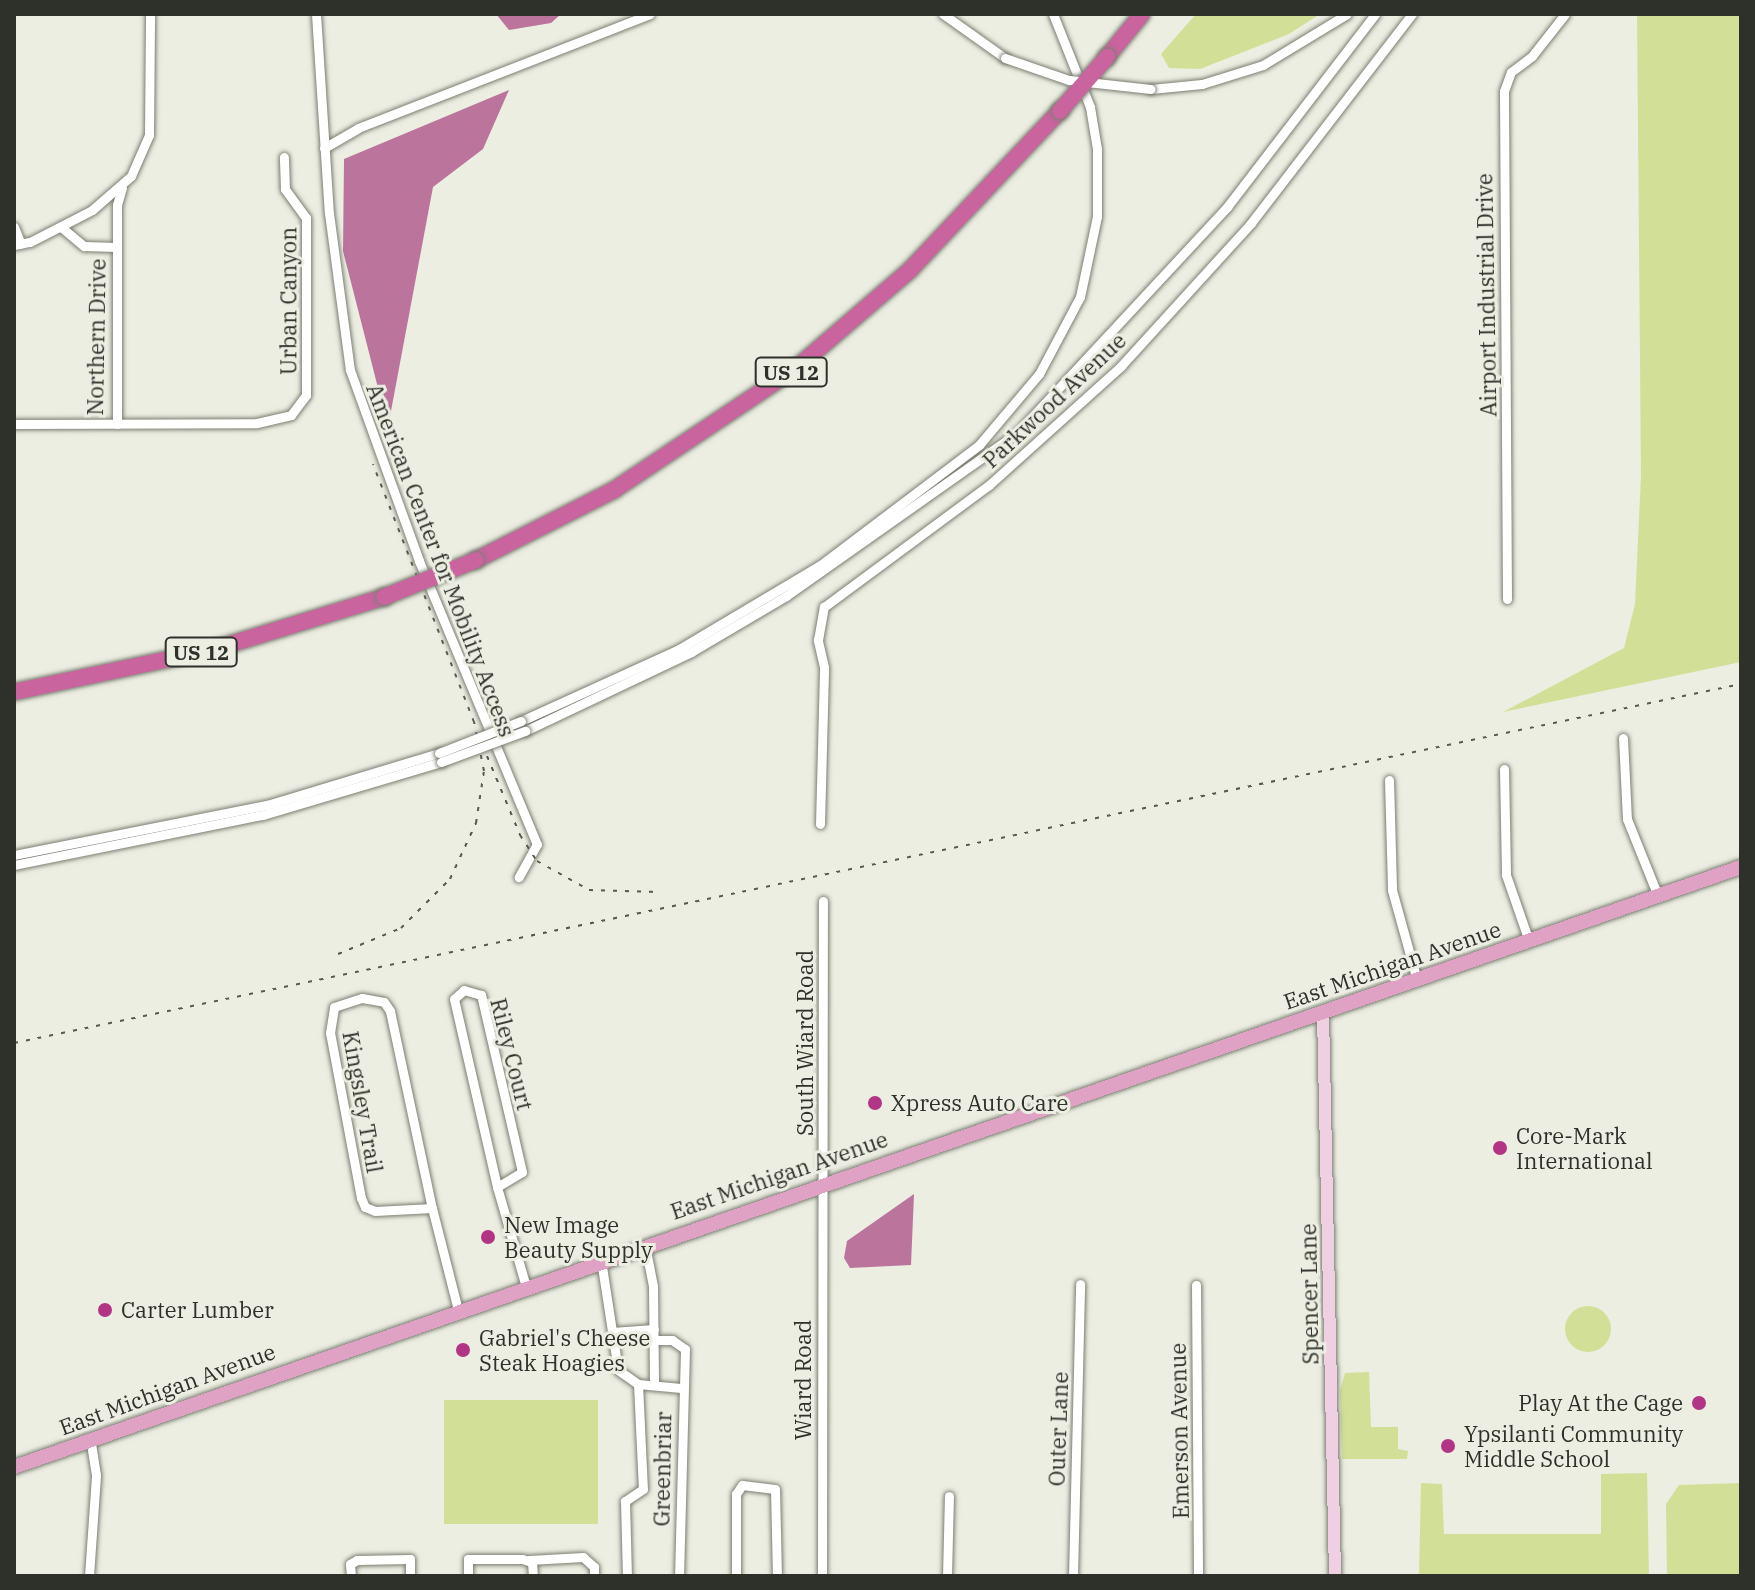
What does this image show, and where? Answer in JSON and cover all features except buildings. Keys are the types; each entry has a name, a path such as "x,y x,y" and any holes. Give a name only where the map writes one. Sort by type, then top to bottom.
{"highway":[{"name":"US 12","path":"14,692 211,650 384,597 476,560 627,482 795,369 921,260 1060,111 1142,14"}],"main road":[{"name":"East Michigan Avenue","path":"14,1467 601,1260 1741,867"}],"street":[{"path":"14,227 18,244 61,227 123,185 142,156 149,135 150,14"},
{"name":"American Center for Mobility Access","path":"316,14 324,148 350,370 419,561 537,844 519,877"},
{"path":"324,148 358,128 650,14"},
{"path":"943,14 1005,58 1069,80 1151,89 1202,84 1263,65 1347,14"},
{"path":"523,726 679,649 743,613 885,519 979,445 1039,374 1080,297 1097,216 1097,149 1090,107 1053,14"},
{"path":"14,865 263,815 440,758 523,726 691,652 786,596 1017,433 1227,207 1375,14"},
{"name":"Parkwood Avenue","path":"820,824 824,667 818,640 824,607 989,485 1121,366 1251,223 1412,14"},
{"name":"Airport Industrial Drive","path":"1507,599 1504,91 1511,72 1532,56 1565,14"},
{"name":"Urban Canyon","path":"117,424 279,421 300,406 306,395 306,218 285,189 284,157"},
{"name":"Northern Drive","path":"14,424 117,424 117,205 123,185"},
{"name":"Northern Drive","path":"61,227 84,246 116,247"},
{"path":"1623,738 1627,819 1658,896"},
{"path":"14,855 267,805 440,758"},
{"path":"1504,769 1506,875 1529,941"},
{"path":"1389,780 1392,890 1417,980"},
{"name":"South Wiard Road","path":"820,1184 823,901"},
{"name":"Riley Court","path":"497,1187 522,1172 481,995 464,990 454,999 497,1187 526,1287"},
{"name":"Kingsley Trail","path":"432,1208 365,1207 332,1058 330,1033 338,1003 378,999 390,1011 432,1208 458,1310"},
{"name":"Spencer Lane","path":"1323,1012 1335,1576"},
{"name":"Wiard Road","path":"820,1184 822,1576"},
{"path":"645,1245 654,1329 654,1383"},
{"path":"601,1260 618,1370 638,1384 654,1383 681,1388"},
{"name":"Outer Lane","path":"1073,1576 1080,1284"},
{"name":"Emerson Avenue","path":"1196,1285 1198,1576"},
{"path":"612,1332 654,1329"},
{"name":"Greenbriar","path":"654,1340 672,1340 685,1349 681,1388 679,1576"},
{"path":"627,1576 625,1501 643,1489 638,1384"},
{"path":"89,1576 96,1475 90,1438"},
{"path":"736,1576 736,1494 742,1485 769,1485 777,1495 777,1576"},
{"path":"947,1576 949,1496"},
{"path":"468,1576 468,1559 583,1557 594,1567 594,1576"},
{"path":"351,1576 350,1564 357,1560 410,1559 410,1576"},
{"path":"529,1560 533,1576"}],"green space":[{"path":"1196,14 1320,14 1289,34 1200,69 1169,68 1161,54"},
{"path":"1637,14 1741,14 1741,662 1503,712 1624,648 1635,604 1641,476"},
{"path":"1588,1306 1604,1313 1611,1329 1604,1345 1588,1352 1572,1345 1565,1329 1572,1313"},
{"path":"1369,1372 1371,1427 1398,1427 1398,1449 1408,1451 1407,1459 1342,1459 1340,1390 1345,1373"},
{"path":"444,1400 598,1400 598,1524 444,1524"},
{"path":"1647,1473 1649,1576 1419,1576 1421,1483 1442,1484 1444,1534 1601,1534 1601,1474"},
{"path":"1741,1483 1741,1576 1667,1576 1666,1504 1679,1485"}],"shaded area":[{"path":"496,14 561,14 551,23 509,30"},
{"path":"509,90 483,149 433,187 388,427 343,251 344,159"},
{"path":"914,1194 911,1265 850,1268 844,1258 847,1241"}],"railway":[{"path":"338,954 401,928 450,879 476,823 484,771 474,722 373,464"},
{"path":"14,1043 1741,684"},
{"path":"487,756 520,835 537,861 589,890 658,892"}],"place":[{"name":"Xpress Auto Care","path":"875,1103"},
{"name":"Core-Mark International","path":"1500,1148"},
{"name":"New Image Beauty Supply","path":"488,1237"},
{"name":"Carter Lumber","path":"105,1310"},
{"name":"Gabriel's Cheese Steak Hoagies","path":"463,1350"},
{"name":"Play At the Cage","path":"1699,1403"},
{"name":"Ypsilanti Community Middle School","path":"1448,1446"}]}
